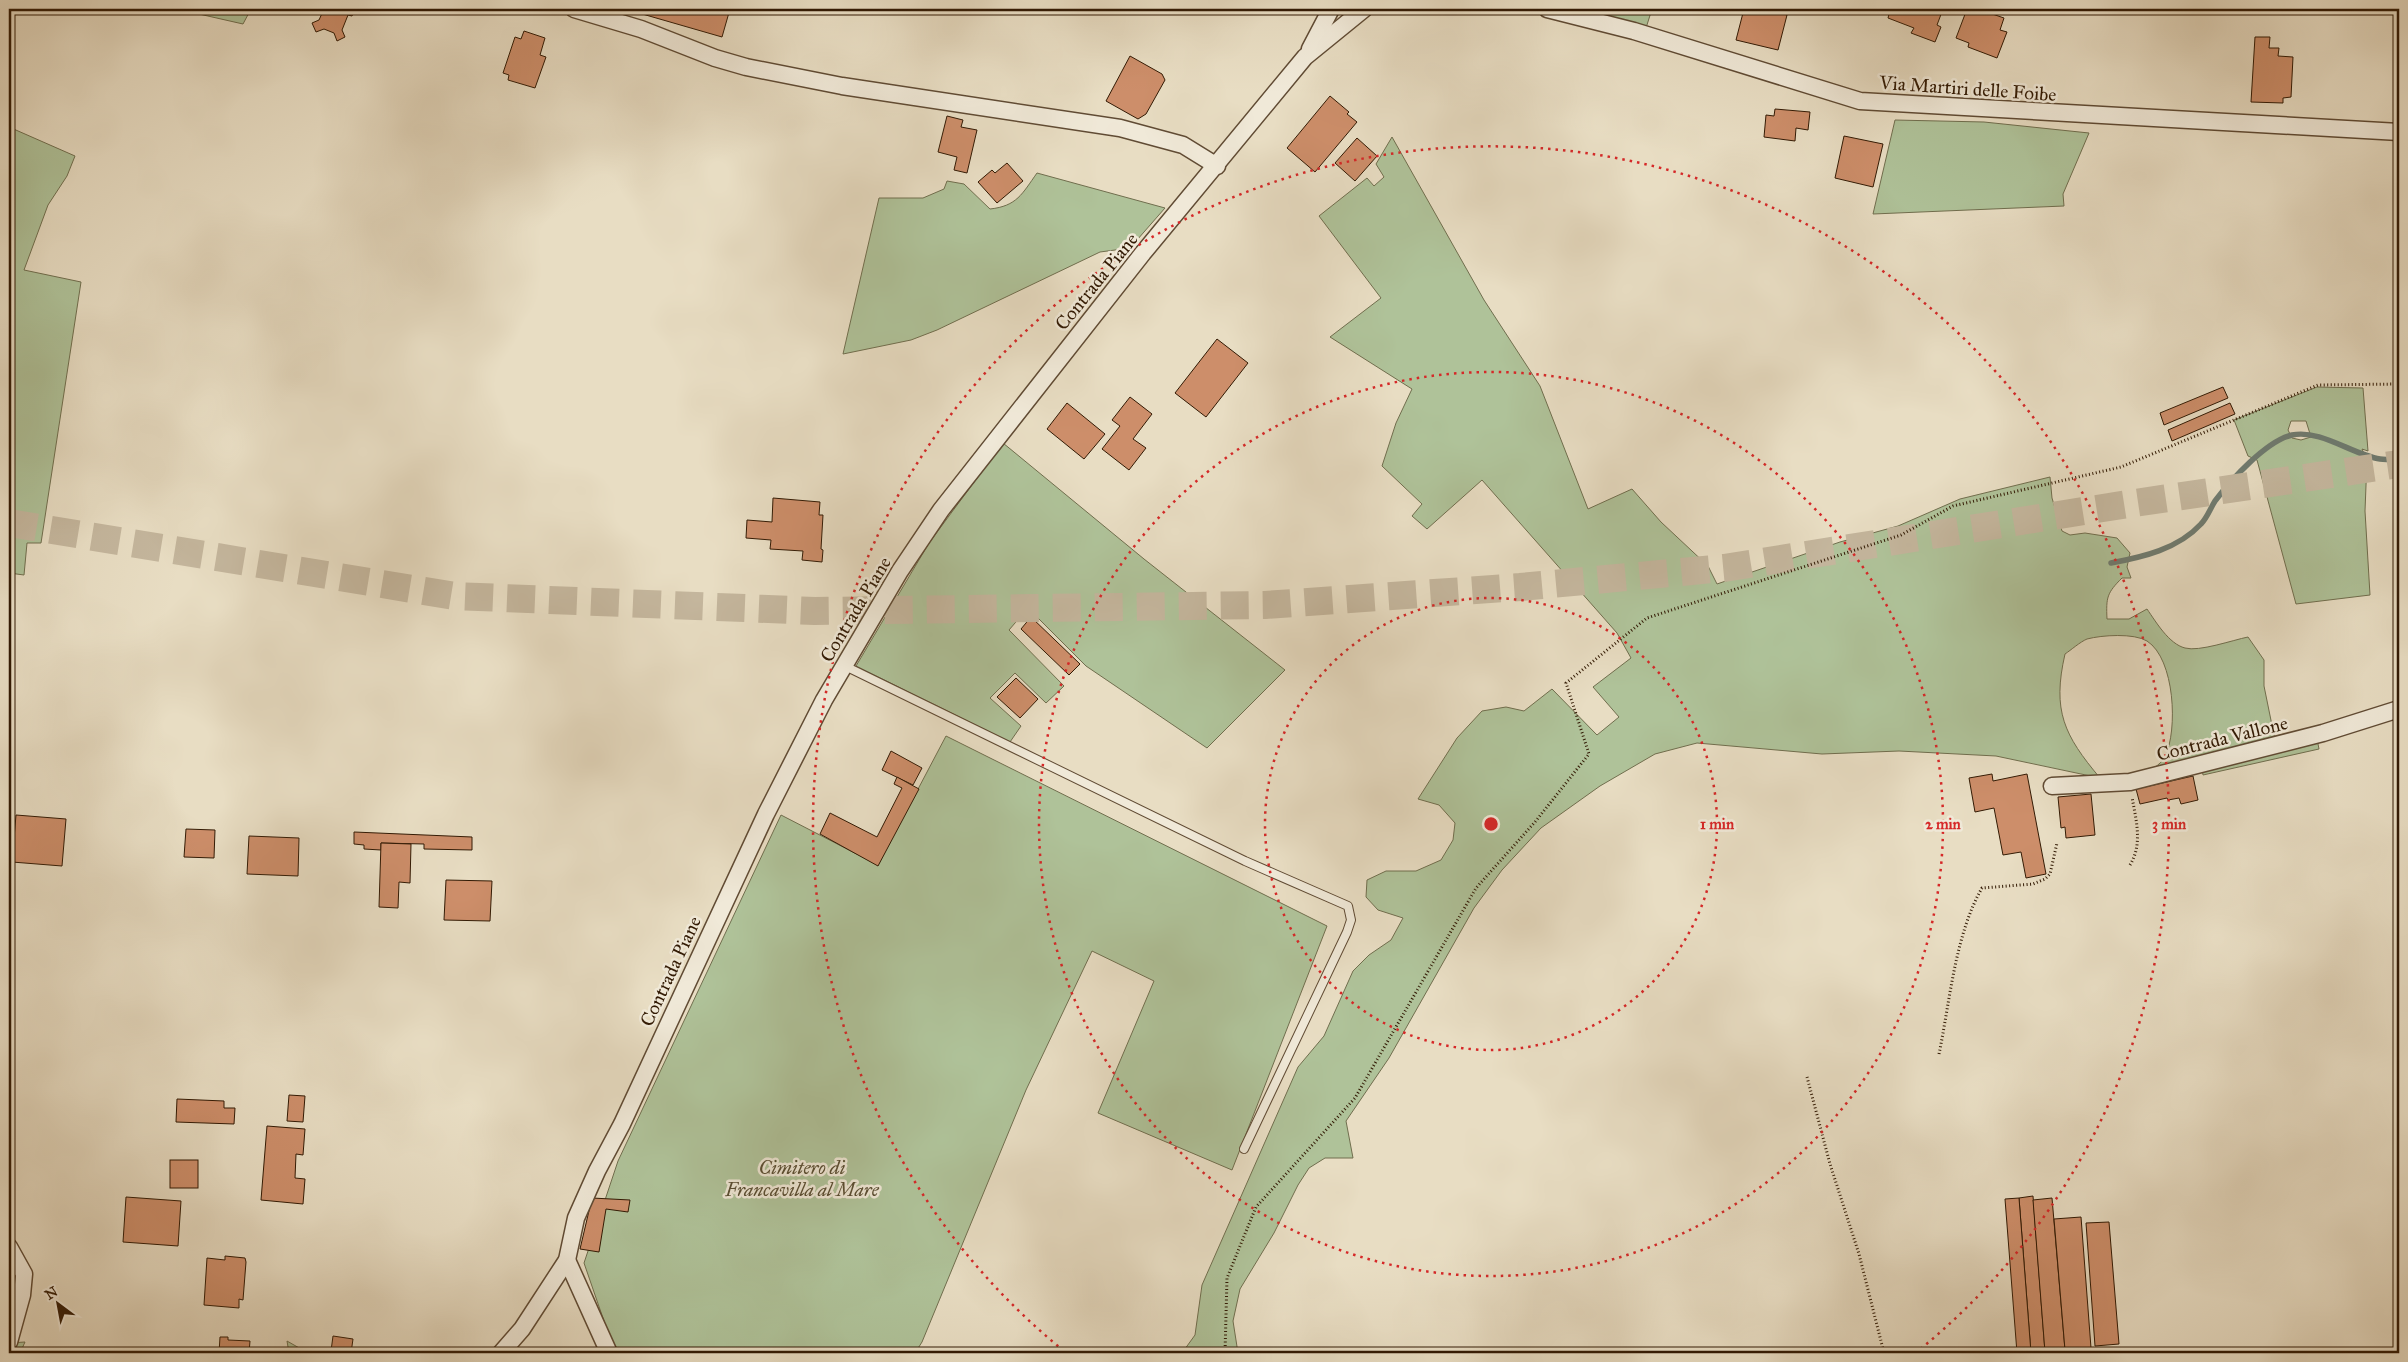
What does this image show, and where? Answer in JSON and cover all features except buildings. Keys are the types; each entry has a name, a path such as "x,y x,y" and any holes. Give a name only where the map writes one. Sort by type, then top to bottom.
{"street":[{"path":"574,9 641,30 715,58 746,67 842,86 1120,128 1183,146 1218,166"},
{"path":"1305,57 1332,9"},
{"path":"1305,57 1364,9"},
{"name":"Via Martiri delle Foibe","path":"1547,9 1634,31 1860,101 2399,132"},
{"name":"Contrada Piane","path":"501,1353 522,1329 568,1260 576,1218 597,1171 622,1124 766,814 824,700 900,571 941,510 1112,292 1218,166 1305,57"},
{"name":"Contrada Vallone","path":"2052,786 2130,782 2323,733 2399,709"},
{"path":"9,1248 24,1274 22,1296 9,1342"},
{"path":"568,1260 609,1353"}],"lane":[{"path":"845,666 1245,861 1348,906 1351,920 1347,932 1244,1149"}],"path":[{"path":"1225,1353 1227,1278 1256,1207 1356,1098 1476,888 1536,822 1589,754 1566,683 1647,618 1901,535 1953,506 2121,467 2318,384 2399,384"},
{"path":"2130,782 2138,842 2137,852 2130,865"},
{"path":"1939,1054 1960,950 1971,908 1982,888 2033,884 2045,879 2050,874 2058,842"},
{"path":"1807,1077 1818,1112 1830,1164 1859,1254 1884,1353"}],"green space":[{"path":"177,9 251,9 243,24"},
{"path":"1578,9 1652,9 1646,28"},
{"path":"1895,120 1984,122 2089,133 2063,194 2064,206 1873,214"},
{"path":"9,127 75,156 67,176 48,205 24,270 81,282 41,543 27,543 24,575 9,573"},
{"path":"1392,137 1484,300 1540,386 1588,509 1632,489 1661,522 1708,566 1717,584 1840,542 1898,526 1960,499 2050,477 2052,498 2062,531 2070,535 2085,533 2117,538 2130,553 2127,567 2131,578 2122,578 2110,592 2107,600 2107,619 2129,619 2147,609 2168,637 2179,646 2191,649 2248,637 2264,660 2264,686 2275,740 2154,768 2165,757 2172,730 2171,696 2163,663 2156,650 2141,638 2109,636 2087,639 2065,654 2061,674 2061,707 2064,721 2078,748 2100,778 1996,756 1899,751 1822,754 1697,743 1655,754 1600,786 1541,828 1502,870 1474,908 1389,1058 1346,1121 1353,1158 1325,1158 1309,1168 1298,1185 1274,1233 1240,1289 1233,1321 1238,1353 1182,1353 1195,1335 1202,1285 1298,1067 1324,1036 1353,971 1369,955 1391,940 1403,918 1378,910 1366,897 1367,880 1386,871 1416,871 1441,860 1453,840 1455,823 1439,805 1418,799 1457,738 1482,711 1506,707 1524,711 1552,689 1597,735 1619,717 1593,687 1631,658 1617,633 1482,480 1427,529 1412,516 1422,504 1382,466 1396,423 1412,389 1330,337 1381,298 1319,216 1367,178 1374,186 1384,177 1376,164"},
{"path":"1037,173 1165,208 1130,248 1100,252 937,330 911,340 843,354 879,198 923,198 944,189 947,181 964,184 990,209 1013,202 1023,193"},
{"path":"2317,387 2363,388 2368,451 2362,449 2367,460 2365,511 2370,595 2296,604 2257,460 2248,456 2234,420","holes":["2291,421 2306,421 2311,437 2301,440 2292,438 2288,430"]},
{"path":"1003,443 1144,559 1285,670 1207,748 1086,666 1028,608 1009,630 1064,686 1046,703 1015,673 990,698 1021,726 1010,742 856,666 929,543"},
{"name":"Cimitero di Francavilla al Mare","path":"946,736 1327,926 1232,1170 1098,1113 1154,981 1092,951 1026,1090 922,1342 915,1353 615,1353 584,1263 618,1161 781,815 878,865"},
{"path":"2317,739 2319,749 2203,775 2202,768"},
{"path":"287,1341 308,1353 289,1353"},
{"path":"25,1342 20,1353 9,1353 9,1343"}],"waterway":[{"path":"2111,563 2159,551 2192,533 2203,522 2215,501 2250,462 2271,445 2292,435 2303,434 2325,439 2370,457 2399,459"}],"tunnel":[{"path":"9,523 455,596 815,611 1265,605 1520,587 1724,568 2128,504 2399,464"}]}
